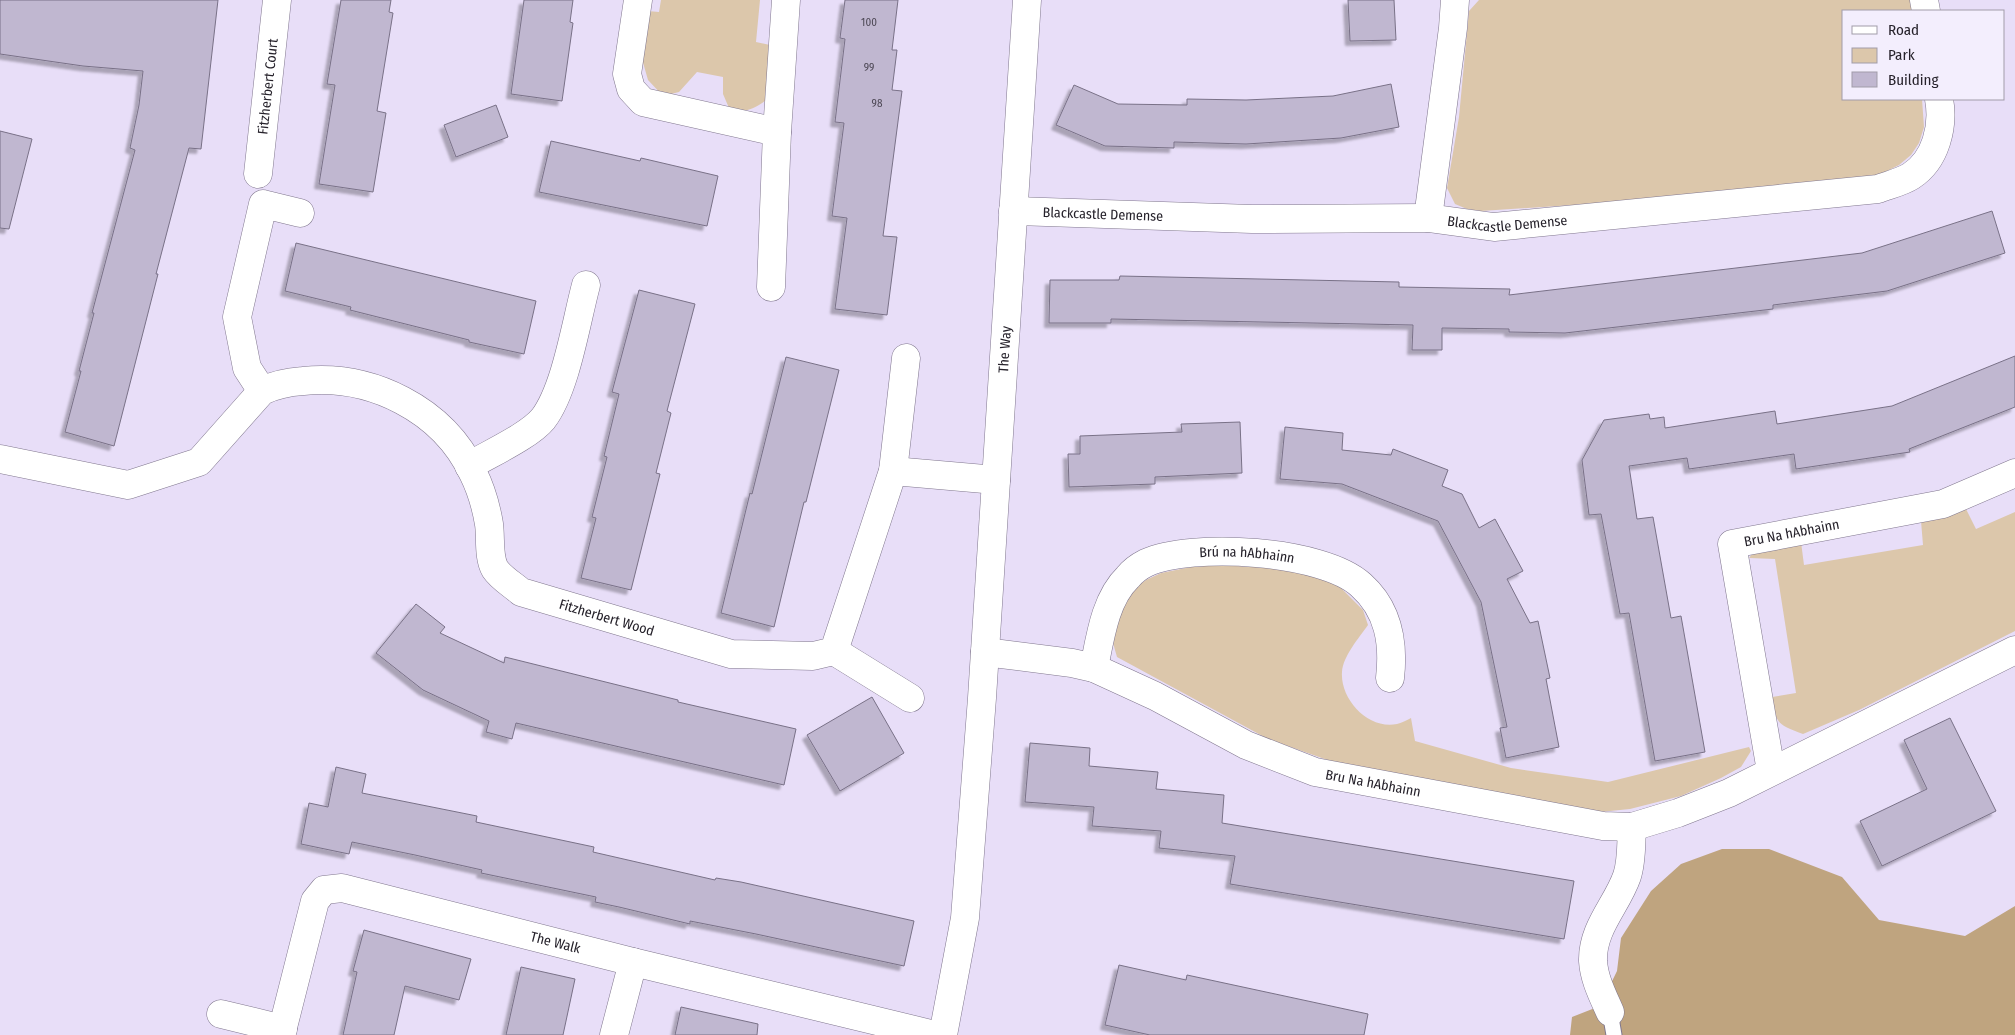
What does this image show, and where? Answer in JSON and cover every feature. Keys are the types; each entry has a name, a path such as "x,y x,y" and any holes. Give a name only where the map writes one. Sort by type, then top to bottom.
{"street":[{"name":"Fitzherbert Court","path":"258,174 277,0"},
{"path":"638,0 627,74 631,89 643,102 777,132"},
{"path":"771,287 777,132 786,0"},
{"name":"The Way","path":"943,1035 965,918 982,698 1027,0"},
{"path":"1428,218 1455,0"},
{"name":"Blackcastle Demense","path":"1013,211 1252,219 1428,218 1494,227 1878,189 1911,176 1927,160 1938,138 1941,111 1939,100"},
{"path":"0,459 128,485 199,462 262,391 247,368 237,317 263,204 300,213"},
{"path":"469,466 523,435 542,419 560,388 586,285"},
{"path":"906,358 893,472 834,651 910,698"},
{"name":"Fitzherbert Wood","path":"262,391 293,382 319,379 346,381 372,387 396,397 419,410 440,428 458,449 469,466 483,498 495,569 521,592 731,654 813,656 834,651"},
{"path":"893,472 996,480"},
{"name":"Bru Na hAbhainn","path":"1771,771 1732,544 1943,504 2015,473"},
{"name":"Brú na hAbhainn","path":"1094,668 1101,633 1113,597 1127,577 1145,563 1168,556 1202,553 1263,553 1303,559 1334,568 1361,584 1378,606 1388,627 1393,654 1390,678"},
{"name":"Bru Na hAbhainn","path":"985,652 1072,663 1094,668 1155,696 1246,745 1315,772 1603,826 1632,827 1729,793 2015,650"},
{"path":"1612,1024 1598,986 1594,961 1597,936 1628,874 1632,827"},
{"name":"The Walk","path":"282,1032 315,901 324,890 342,888 633,962 935,1035"},
{"path":"614,1035 633,962"},
{"path":"221,1014 282,1032"}],"green space":[{"path":"661,0 760,0 756,42 770,45 765,101 748,110 729,108 723,94 723,77 697,72 679,92 663,96 648,80 642,59 648,11 659,12"},
{"path":"1479,0 1911,0 1913,10 1842,10 1842,100 1922,100 1924,127 1919,143 1911,155 1899,165 1877,176 1664,199 1481,211 1467,209 1455,204 1447,188 1459,117 1469,11"},
{"path":"1965,507 1976,529 2015,512 2015,631 1859,710 1803,734 1783,725 1775,713 1772,697 1796,693 1775,559 1749,558 1755,550 1801,542 1804,565 1923,545 1921,521"},
{"path":"1218,565 1307,570 1339,586 1363,610 1368,625 1352,647 1343,666 1343,682 1346,692 1358,710 1376,722 1386,725 1397,724 1411,718 1415,741 1511,768 1608,782 1749,747 1751,751 1741,767 1681,796 1630,809 1600,812 1336,763 1268,739 1117,657 1111,636 1120,609 1136,587 1161,573 1191,567"}],"shaded area":[{"path":"1722,849 1769,849 1842,877 1879,920 1965,936 2015,906 2015,1035 1570,1035 1572,1017 1600,1006 1617,971 1621,938 1651,891 1681,864"}],"building":[{"path":"0,0 218,0 201,149 189,148 114,446 65,432 81,371 79,371 94,313 92,313 135,150 130,148 139,105 143,71 83,66 0,54"},
{"path":"341,0 391,0 389,12 393,13 377,111 386,113 373,192 319,184 335,85 327,84"},
{"path":"524,0 573,0 570,22 573,23 562,101 511,94"},
{"path":"845,0 898,0 892,50 897,50 892,90 902,91 883,236 897,237 887,315 835,309 847,218 832,216 844,123 835,122 845,39 840,38"},
{"path":"1348,0 1394,0 1396,40 1350,41"},
{"path":"1391,84 1399,127 1341,138 1246,144 1174,142 1174,148 1105,146 1056,125 1074,85 1118,104 1187,105 1187,99 1246,100 1333,96"},
{"path":"496,105 508,137 456,157 444,125"},
{"path":"0,131 32,139 9,229 0,228"},
{"path":"551,141 640,161 641,158 718,176 707,226 539,192"},
{"path":"1992,211 2005,253 1887,291 1773,305 1773,309 1565,333 1509,332 1509,329 1442,328 1442,350 1412,350 1413,325 1111,319 1111,323 1049,323 1050,280 1119,280 1120,276 1399,282 1399,287 1510,289 1509,295 1862,253"},
{"path":"296,243 536,301 524,354 469,342 469,340 350,310 351,307 285,291"},
{"path":"639,290 695,304 667,411 671,413 656,473 660,474 631,590 581,578 596,518 592,517 607,457 604,456 619,394 612,392"},
{"path":"2015,356 2015,407 1909,449 1910,452 1796,469 1794,454 1689,469 1687,458 1629,466 1637,519 1653,517 1671,618 1681,616 1705,752 1655,761 1629,613 1620,614 1601,514 1589,515 1582,460 1604,420 1649,414 1650,419 1664,417 1665,428 1775,411 1777,424 1892,406"},
{"path":"786,357 839,370 806,502 804,502 774,627 721,613"},
{"path":"1240,422 1242,473 1155,477 1155,484 1069,487 1068,454 1080,454 1080,436 1182,432 1181,424"},
{"path":"1285,427 1343,433 1342,450 1391,455 1393,449 1448,470 1442,486 1462,494 1479,528 1495,519 1523,571 1507,579 1530,623 1538,621 1550,678 1546,679 1559,747 1506,758 1500,728 1507,727 1481,602 1438,521 1342,484 1280,479"},
{"path":"416,604 445,627 440,633 504,663 505,657 678,700 678,702 796,729 784,785 516,723 512,739 486,732 489,721 423,690 376,653"},
{"path":"872,697 904,753 840,791 807,735"},
{"path":"1950,718 1996,811 1882,866 1860,821 1927,789 1904,740"},
{"path":"1030,743 1090,748 1089,766 1158,772 1156,789 1224,795 1222,823 1574,881 1564,939 1230,884 1235,856 1159,848 1161,831 1092,826 1094,807 1025,802"},
{"path":"336,767 366,774 362,793 477,816 476,822 594,847 593,852 715,880 716,878 741,882 914,921 904,966 690,921 690,924 595,902 596,897 481,873 482,870 352,842 349,854 301,844 309,803 328,807"},
{"path":"364,930 471,959 459,1000 405,986 394,1035 343,1035 357,972 353,971"},
{"path":"1119,965 1186,980 1187,975 1368,1014 1364,1035 1150,1035 1105,1025"},
{"path":"521,967 575,979 563,1035 506,1035"},
{"path":"681,1007 758,1024 757,1035 675,1035"}]}
